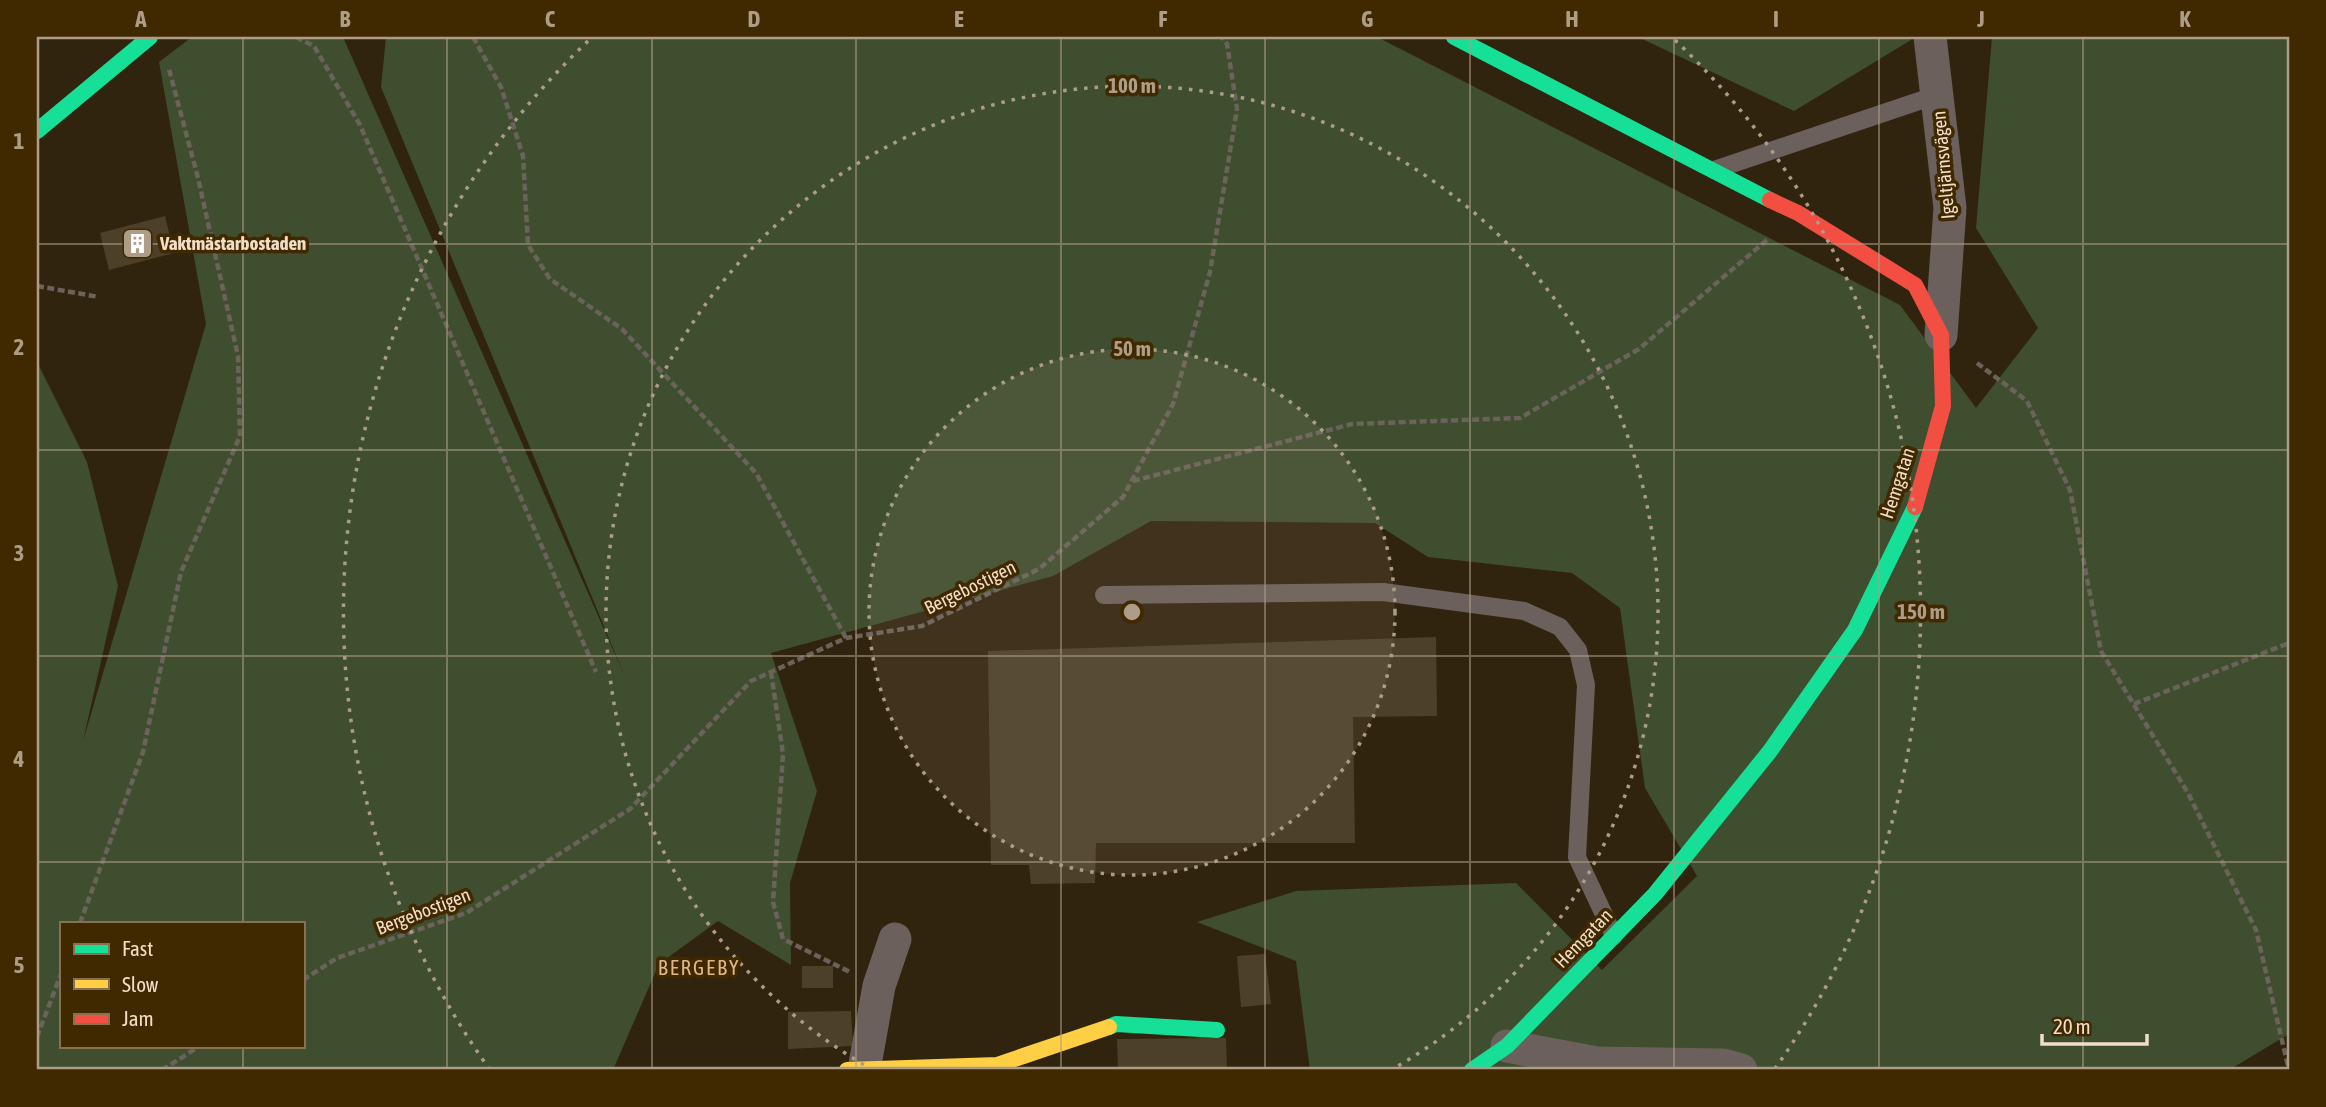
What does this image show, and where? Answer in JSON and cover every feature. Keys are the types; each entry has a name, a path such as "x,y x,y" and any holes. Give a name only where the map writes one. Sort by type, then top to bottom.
{"street":[{"path":"37,131 150,37"},
{"name":"Hemgatan","path":"1454,37 1711,172 1798,213 1915,285 1941,335 1943,407 1913,513 1855,630 1770,751 1655,894 1507,1046 1472,1070"},
{"name":"Igeltjärnsvägen","path":"1930,37 1950,208 1941,335"},
{"path":"895,940 879,986 859,1069 997,1065 1116,1024 1217,1030"},
{"path":"1507,1046 1597,1062 1723,1065 1741,1070"}],"lane":[{"path":"1711,172 1937,95"},
{"path":"1104,595 1383,592 1524,611 1560,627 1578,650 1586,685 1577,857 1614,936"}],"path":[{"path":"296,37 314,46 360,125 596,672"},
{"path":"473,37 501,87 523,156 528,245 550,279 622,329 756,473 846,638"},
{"name":"Bergebostigen","path":"304,979 337,958 466,913 630,809 751,681 846,638 922,626 1039,569 1123,497 1172,404 1210,272 1237,109 1227,44 1221,37"},
{"path":"80,922 144,752 181,572 240,436 238,356 198,178 168,67 169,57"},
{"path":"1132,481 1352,424 1520,418 1639,349 1798,213"},
{"path":"37,286 99,297"},
{"path":"1941,335 2027,401 2070,490 2101,651 2188,793 2256,930 2289,1070"},
{"path":"2134,704 2289,643"},
{"path":"771,672 783,754 772,902 783,940 879,986"},
{"path":"37,1037 60,977"},
{"path":"162,1070 197,1048"}],"green space":[{"path":"192,37 343,37 625,677 381,87 386,37 1377,37 1900,305 1976,408 2038,328 1976,228 1992,37 2289,37 2289,1034 2229,1070 1310,1070 1296,961 1197,922 1296,891 1516,883 1602,970 1697,876 1645,788 1620,608 1572,573 1428,557 1375,523 1151,521 1053,576 771,653 817,791 790,883 791,965 718,921 659,964 613,1070 37,1070 37,362 87,462 118,586 83,741 206,324 159,62"},
{"path":"1638,37 1910,37 1911,40 1794,111"}],"building":[{"name":"Vaktmästarbostaden","path":"165,216 174,253 109,270 100,233"},
{"path":"1436,637 1437,716 1353,717 1355,843 1096,843 1095,883 1031,884 1029,865 991,865 988,651"},
{"path":"1265,954 1271,1004 1241,1007 1237,956"},
{"path":"802,966 833,966 833,988 802,988"},
{"path":"851,1011 853,1046 788,1049 788,1012"},
{"path":"1226,1038 1227,1070 1118,1070 1117,1039"}],"traffic: fast":[{"path":"37,131 150,37"},
{"path":"1454,37 1770,200"},
{"path":"1472,1070 1507,1046 1655,894 1770,751 1855,630 1915,507"},
{"path":"1109,1027 1116,1024 1217,1030"}],"traffic: slow":[{"path":"847,1070 997,1065 1109,1027"}],"traffic: jam":[{"path":"1770,200 1798,213 1915,285 1941,335 1943,406 1915,507"}],"place":[{"name":"Vaktmästarbostaden","path":"137,243"}],"district":[{"name":"BERGEBY","path":"699,968"}]}
